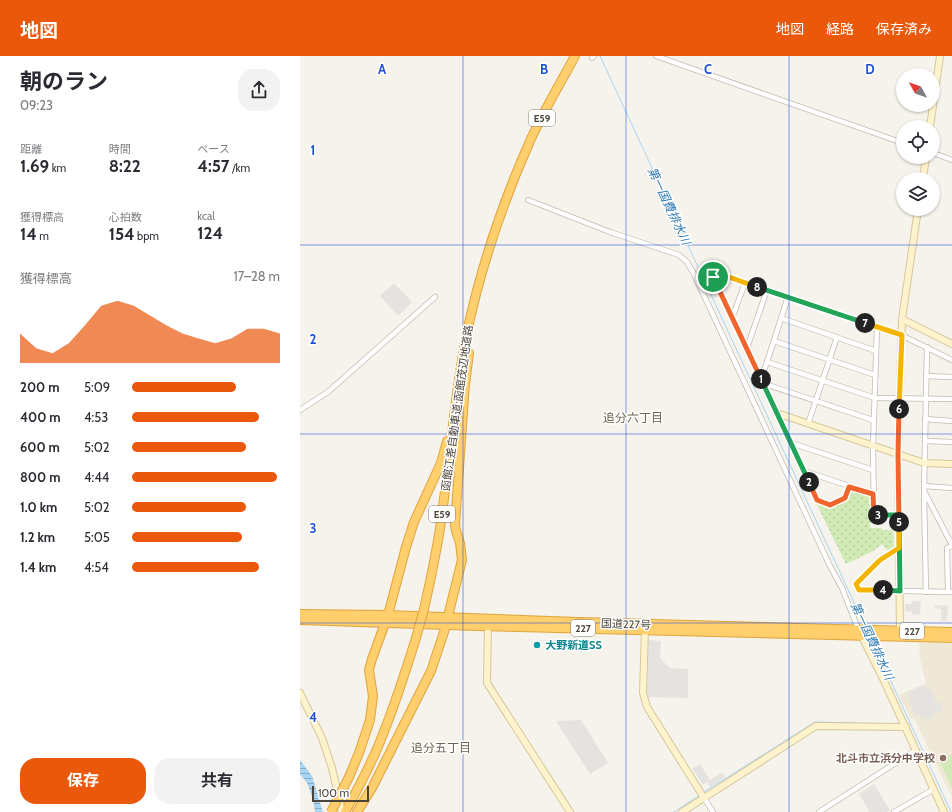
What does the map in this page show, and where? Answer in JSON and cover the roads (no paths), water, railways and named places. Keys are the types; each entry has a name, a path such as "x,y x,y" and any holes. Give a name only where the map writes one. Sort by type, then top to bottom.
{"highway":[{"name":"函館江差自動車道;函館茂辺地道路","path":"345,812 365,774 390,716 424,609 442,516 454,417 480,280 488,253 508,194 530,141 575,56"},
{"path":"357,812 372,788 431,671 447,622 462,560 460,543 455,524 468,340"},
{"path":"332,812 359,753 370,720 373,696 369,670 387,619 414,522 441,463 454,417"},
{"name":"国道227号","path":"300,614 447,622 866,632 952,638"},
{"name":"国道227号","path":"300,620 387,619"},
{"name":"国道227号","path":"900,634 952,632"}],"street":[{"path":"656,56 896,141"},
{"path":"931,120 940,56"},
{"path":"940,156 952,160"},
{"path":"528,200 610,232 678,255 687,262 694,274 830,566 866,632 944,812"},
{"path":"900,634 898,454 902,319 917,216"},
{"path":"849,487 845,498 830,505 817,500 713,277 715,272 902,335 952,360"},
{"path":"731,316 734,313 745,283"},
{"path":"746,347 767,290"},
{"path":"300,410 328,392 435,297"},
{"path":"762,381 788,297"},
{"path":"782,318 876,350"},
{"path":"902,319 952,344"},
{"path":"877,327 873,446 874,515 899,515"},
{"path":"808,424 837,337"},
{"path":"774,341 875,375"},
{"path":"926,592 924,463 927,347"},
{"path":"767,362 875,398 952,399"},
{"path":"926,376 952,377"},
{"path":"762,381 874,420"},
{"path":"777,414 924,463 952,464"},
{"path":"925,420 952,421"},
{"path":"925,442 952,442"},
{"path":"791,443 873,470"},
{"path":"804,471 873,494"},
{"path":"924,489 952,488"},
{"path":"899,548 880,560 856,584 859,590 950,592 947,548 952,545 950,536 924,489"},
{"path":"488,623 487,683 570,812"},
{"path":"646,627 643,693 644,701 713,812"},
{"path":"300,693 322,738 332,768 342,812"},
{"path":"682,812 703,795 816,726 906,727"},
{"path":"819,812 916,750"},
{"path":"894,812 934,789"}],"water":[{"path":"300,760 312,776 323,812 315,812 313,799 307,783 300,774"}],"waterway":[{"name":"第一国費排水川","path":"600,56 865,626"},
{"name":"第一国費排水川","path":"872,640 951,812"},
{"path":"704,792 815,722 892,724"},
{"path":"674,812 700,795"}],"place":[{"name":"大野新道SS","path":"537,645"},
{"name":"北斗市立浜分中学校","path":"943,758"}],"district":[{"name":"追分六丁目","path":"633,418"},
{"name":"追分五丁目","path":"441,748"}]}
